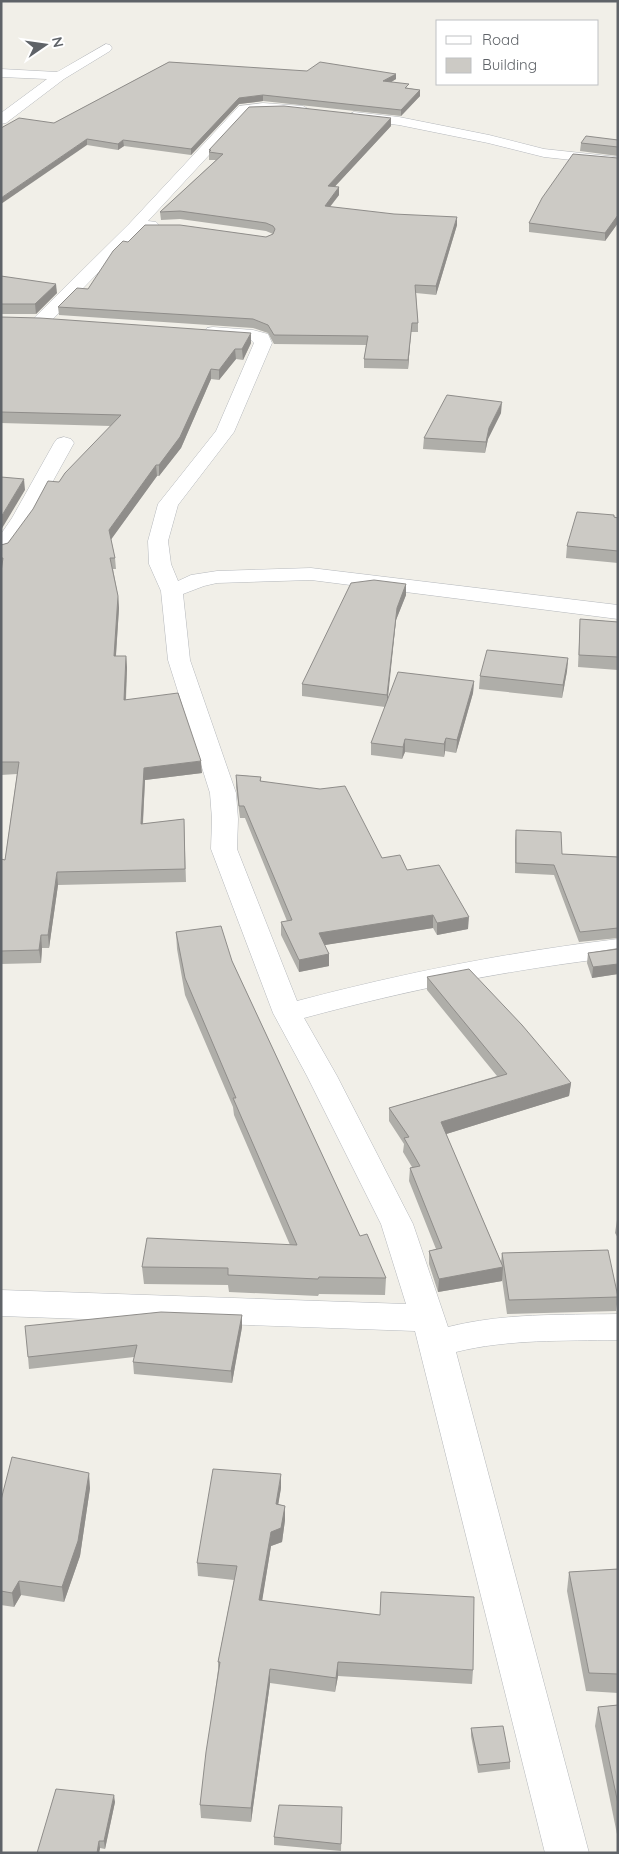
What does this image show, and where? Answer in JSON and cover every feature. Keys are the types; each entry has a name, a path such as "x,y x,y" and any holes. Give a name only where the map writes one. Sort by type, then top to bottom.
{"street":[{"path":"1,120 59,76 106,48"},
{"path":"1,73 59,76"},
{"path":"70,323 33,321 134,227 244,109 263,107 313,111"},
{"path":"341,114 399,121 489,139 544,154 618,161"},
{"path":"134,227 171,226"},
{"path":"195,331 253,335 262,338 264,343 225,432 168,504 158,541 160,564 172,591 178,660 223,793 225,819 224,849 287,1013 322,1076 397,1224 432,1330 567,1853"},
{"path":"1,549 22,519 64,443"},
{"path":"172,591 199,580 217,577 311,574 618,612"},
{"path":"287,1013 358,993 437,976 545,956 618,948"},
{"path":"1,1303 478,1333 517,1329 618,1327"}],"building":[{"path":"169,62 307,71 320,62 396,74 383,81 409,84 405,88 420,90 401,110 263,95 239,98 191,149 123,140 118,144 87,139 1,198 1,128 19,118 54,123"},
{"path":"284,106 391,118 328,186 339,187 325,206 394,214 457,217 436,286 415,285 418,323 412,323 408,360 364,359 368,336 274,335 268,325 253,319 58,307 77,288 88,289 113,251 123,241 128,242 145,225 180,225 266,237 273,234 275,229 266,223 180,211 160,212 223,154 209,152 211,150 209,150 249,107"},
{"path":"586,136 618,140 618,147 581,143"},
{"path":"573,154 618,158 618,215 605,233 529,223 542,198"},
{"path":"1,276 56,284 35,304 1,304"},
{"path":"1,317 251,333 242,349 235,349 219,370 211,369 180,437 159,465 156,465 109,530 115,558 110,558 118,596 114,656 126,656 124,700 178,693 201,761 144,768 141,824 184,819 185,869 57,872 48,935 41,935 39,950 1,951 1,859 5,860 19,762 1,762 1,572 3,558 1,558 1,545 8,543 33,509 48,481 59,482 65,473 121,415 1,412"},
{"path":"447,395 502,402 489,428 486,442 424,438"},
{"path":"1,477 24,479 1,517"},
{"path":"577,512 614,515 614,517 618,518 618,551 567,546"},
{"path":"374,580 406,584 397,608 387,695 302,684 351,583"},
{"path":"580,619 618,622 618,657 579,655"},
{"path":"487,650 568,658 563,685 480,676"},
{"path":"398,672 474,681 457,740 446,738 444,744 405,739 403,747 371,743"},
{"path":"236,775 261,777 260,781 320,789 345,786 382,858 400,855 407,870 439,865 469,917 437,923 433,915 319,933 329,954 299,960 281,922 292,920 244,806 239,806"},
{"path":"516,830 561,832 562,854 618,857 618,928 580,932 554,865 516,863"},
{"path":"221,926 232,961 360,1236 367,1234 386,1278 319,1277 318,1279 228,1275 228,1268 142,1267 147,1238 297,1245 233,1098 236,1098 185,978 176,932"},
{"path":"618,949 618,964 593,967 588,953"},
{"path":"469,969 522,1025 571,1083 441,1122 503,1267 439,1279 429,1251 442,1248 410,1168 420,1166 404,1138 409,1137 389,1108 507,1074 427,977"},
{"path":"608,1250 618,1297 509,1300 502,1253"},
{"path":"161,1312 242,1315 231,1371 133,1362 137,1345 28,1357 25,1326"},
{"path":"12,1457 89,1473 78,1541 62,1587 19,1581 12,1593 1,1591 1,1500"},
{"path":"213,1469 281,1474 276,1504 285,1506 281,1528 271,1532 259,1600 380,1615 381,1592 474,1597 473,1670 338,1662 336,1678 270,1669 251,1808 200,1805 220,1662 218,1662 237,1566 197,1563"},
{"path":"618,1569 618,1674 589,1673 569,1572"},
{"path":"618,1705 618,1804 598,1707"},
{"path":"503,1726 510,1762 479,1765 471,1728"},
{"path":"56,1789 114,1795 104,1841 99,1841 97,1853 37,1853"},
{"path":"279,1805 342,1807 341,1844 274,1837"}]}
